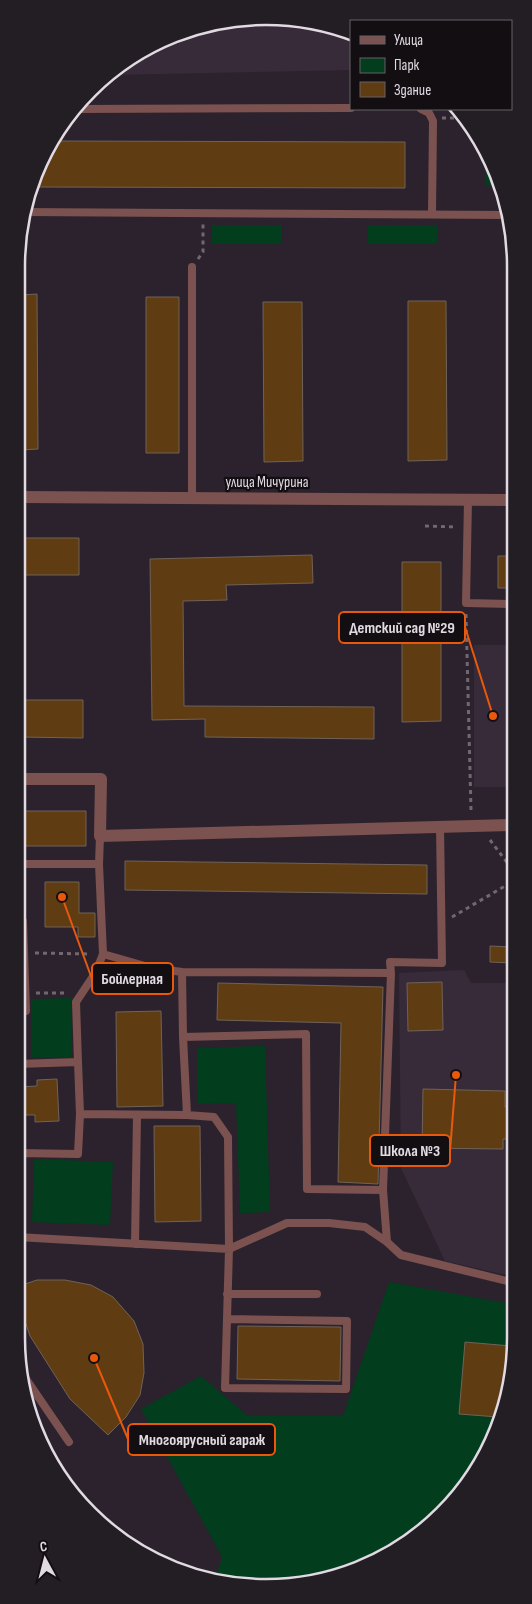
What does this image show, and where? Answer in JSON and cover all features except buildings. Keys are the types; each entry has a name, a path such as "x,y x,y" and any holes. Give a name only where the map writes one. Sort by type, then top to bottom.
{"street":[{"name":"улица Мичурина","path":"25,496 507,500"},
{"path":"25,779 100,779 100,836 507,825"}],"lane":[{"path":"83,109 350,108"},
{"path":"423,110 429,113 433,121 432,214"},
{"path":"31,212 501,215"},
{"path":"192,267 192,498"},
{"path":"468,500 466,603 507,604"},
{"path":"387,1242 383,1190 390,962 442,963 440,826"},
{"path":"25,1153 78,1154 80,1114 76,1002 96,972 103,954 99,864 100,836"},
{"path":"25,864 99,864"},
{"path":"103,954 152,968 182,972 390,973"},
{"path":"182,972 187,1115"},
{"path":"25,974 25,1011"},
{"path":"183,1037 306,1034 307,1189 383,1190"},
{"path":"25,1064 78,1062"},
{"path":"80,1114 214,1117 228,1137 229,1249 225,1388 346,1389 347,1321 227,1319"},
{"path":"135,1244 137,1116"},
{"path":"25,1237 229,1249 287,1223 329,1223 366,1227 387,1242 401,1256 507,1281"},
{"path":"228,1294 317,1294"},
{"path":"30,1385 69,1442"}],"path":[{"path":"431,118 456,118"},
{"path":"203,252 204,213"},
{"path":"425,526 467,527"},
{"path":"466,603 471,810"},
{"path":"486,835 507,862"},
{"path":"442,923 507,885"},
{"path":"25,954 103,954"},
{"path":"26,993 81,993"}],"shaded area":[{"path":"266,25 297,27 328,33 350,40 350,70 119,75 146,57 174,43 219,30"},
{"path":"474,645 507,645 507,787 474,787"},
{"path":"464,970 471,983 507,983 507,1275 445,1261 401,1168 399,973"}],"green space":[{"path":"486,168 493,186 486,186"},
{"path":"212,225 281,225 281,244 212,244"},
{"path":"368,225 437,225 437,244 368,244"},
{"path":"71,998 72,1057 31,1057 31,999"},
{"path":"25,1018 26,1055 25,1055"},
{"path":"265,1046 270,1212 240,1213 236,1103 198,1104 197,1048"},
{"path":"34,1159 113,1162 110,1225 32,1222"},
{"path":"389,1282 507,1303 505,1369 499,1400 489,1430 475,1459 447,1497 413,1529 373,1554 328,1571 297,1577 266,1579 217,1574 222,1557 141,1409 201,1376 248,1416 343,1416"}],"place":[{"name":"Детский сад №29","path":"493,716"},
{"name":"Бойлерная","path":"62,897"},
{"name":"Школа №3","path":"456,1075"},
{"name":"Многоярусный гараж","path":"94,1358"}]}
